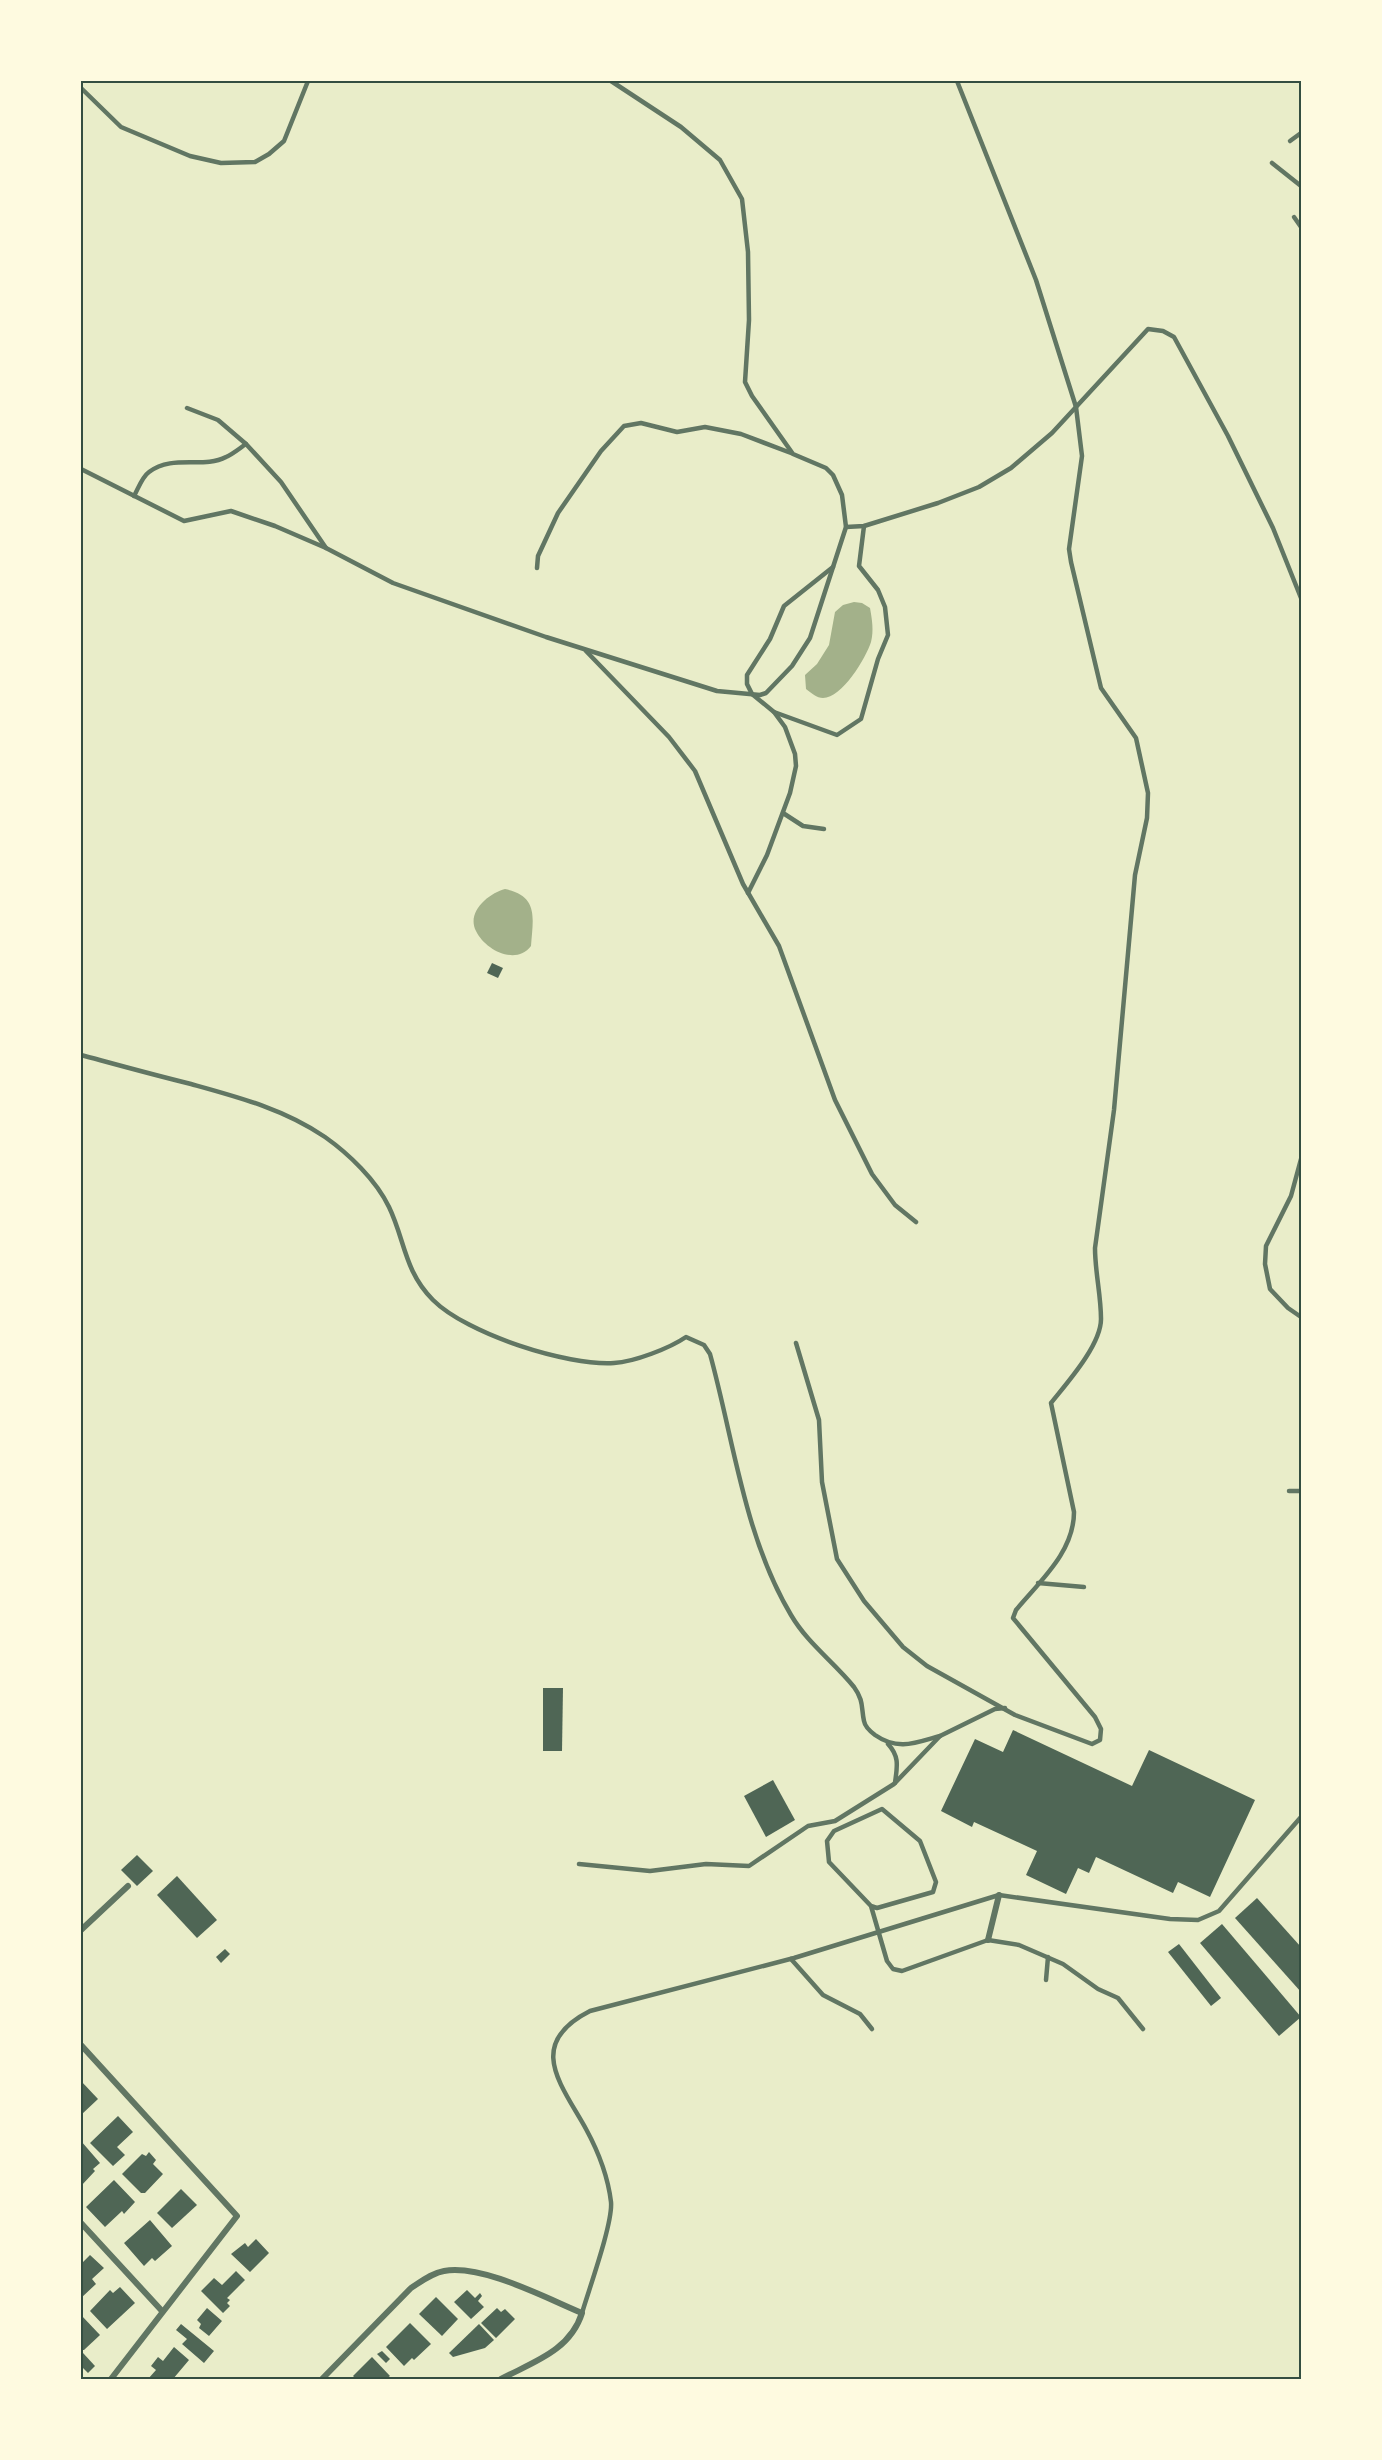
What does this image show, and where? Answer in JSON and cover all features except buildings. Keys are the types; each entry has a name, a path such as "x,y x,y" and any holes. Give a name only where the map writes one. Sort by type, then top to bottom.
{"street":[{"path":"81,1930 128,1886"},
{"path":"988,1940 999,1895"},
{"path":"81,2045 237,2216 111,2379"},
{"path":"81,2223 162,2311"},
{"path":"322,2379 411,2288 443,2271 459,2270 479,2272 582,2313 578,2326 562,2346 501,2379"}],"lane":[{"path":"81,88 121,127 190,156 221,163 255,162 284,141 308,81"},
{"path":"611,81 681,127 720,160 742,199 748,252 749,320 745,382 752,396 793,454"},
{"path":"796,1343 819,1420 822,1482 837,1559 864,1601 913,1656 977,1695 1054,1731 1092,1744 1100,1740 1101,1729 1095,1716 1013,1618 1016,1610 1065,1549 1074,1525 1074,1512 1051,1403 1082,1362 1094,1342 1101,1321 1095,1248 1114,1110 1135,875 1148,818 1148,793 1137,738 1101,688 1076,588 1069,549 1082,456 1076,407 1036,280 957,81"},
{"path":"1290,141 1301,133"},
{"path":"1272,163 1301,186"},
{"path":"1294,217 1301,227"},
{"path":"846,527 864,526 939,503 979,487 1011,468 1052,433 1148,329 1162,331 1174,337 1268,518 1301,598"},
{"path":"187,408 218,420 246,444 281,482 326,548"},
{"path":"81,469 184,521 231,512 275,526 326,548 393,583 584,649 717,691 752,694 766,693 792,666 810,638 846,527 842,495 833,475 826,468 741,434 705,427 677,432 641,423 624,426 601,451 558,513 538,556 537,568"},
{"path":"134,496 147,473 161,466 186,460 208,461 225,458 246,444"},
{"path":"774,712 837,735 861,719 878,659 888,635 885,607 878,590 858,566 864,526"},
{"path":"748,893 767,855 783,813 796,766 795,754 785,727 774,712 752,694 747,684 747,675 770,639 784,606 835,566"},
{"path":"584,649 669,737 695,771 748,893 780,945 835,1101 867,1164 894,1205 916,1222"},
{"path":"783,813 803,825 824,829"},
{"path":"81,1055 251,1101 296,1119 326,1138 351,1159 380,1192 390,1209 405,1257 414,1275 434,1301 474,1328 565,1358 601,1363 630,1361 686,1338 704,1345 710,1354 732,1456 773,1582 809,1642 855,1688 863,1704 864,1723 871,1732 897,1753 898,1762 894,1784"},
{"path":"1301,1159 1291,1196 1266,1246 1265,1264 1270,1289 1288,1308 1301,1317"},
{"path":"1289,1491 1301,1491"},
{"path":"1038,1583 1084,1587"},
{"path":"888,1744 906,1745 940,1736 995,1709 1006,1708"},
{"path":"579,1864 650,1870 706,1864 749,1866 808,1826 835,1821 894,1784 940,1736"},
{"path":"871,1906 877,1908 933,1892 936,1882 920,1841 882,1809 834,1831 826,1841 829,1862 871,1906 887,1961 893,1969 902,1971 988,1940 1019,1945 1063,1964 1098,1989 1118,1998 1143,2029"},
{"path":"582,2313 611,2204 602,2161 585,2128 566,2099 553,2070 557,2042 576,2018 591,2011 791,1959 999,1895 1170,1919 1198,1920 1220,1911 1301,1817"},
{"path":"1046,1980 1048,1957"},
{"path":"791,1959 823,1995 860,2014 872,2029"}],"shaded area":[{"path":"854,602 862,603 870,608 873,629 871,642 859,667 838,692 823,698 819,697 806,689 805,675 817,664 829,645 835,612 843,605"},
{"path":"505,889 524,897 532,910 531,946 525,952 517,955 501,953 486,944 480,938 474,924 474,917 481,904 492,895"}]}
